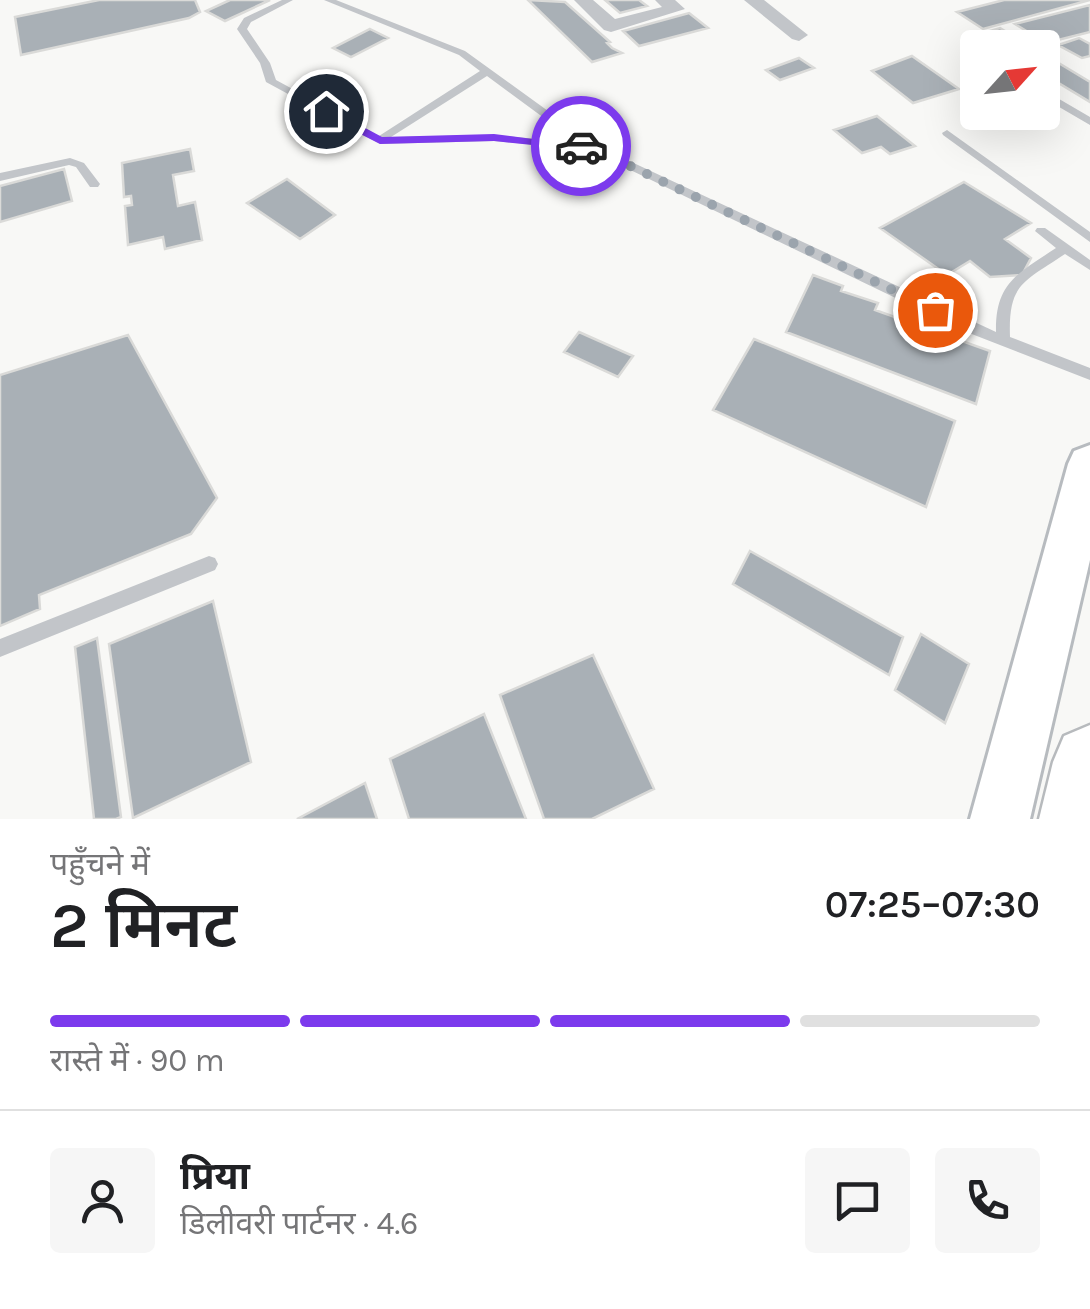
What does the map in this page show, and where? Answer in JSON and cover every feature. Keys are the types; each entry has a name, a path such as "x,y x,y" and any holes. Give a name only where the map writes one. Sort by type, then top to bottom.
{"highway":[{"path":"1078,819 1090,762"}],"street":[{"path":"583,0 635,48"},
{"path":"611,26 676,9 664,0"},
{"path":"753,0 799,35"},
{"path":"1000,819 1090,464"}],"lane":[{"path":"288,0 247,20 242,29 264,62 271,82 380,140 494,138 592,148"},
{"path":"328,0 462,54 592,148 1003,340 1090,374"},
{"path":"380,140 487,71"},
{"path":"1060,103 1090,122"},
{"path":"947,134 1090,238"},
{"path":"0,177 70,161 80,165 94,184"},
{"path":"1041,231 1090,266"},
{"path":"1003,340 1001,305 1006,290 1063,249"},
{"path":"0,648 209,564"}],"building":[{"path":"99,0 195,0 200,12 189,18 21,55 15,17"},
{"path":"230,0 270,0 225,21 206,11"},
{"path":"528,0 565,2 622,53 592,62"},
{"path":"605,0 639,0 647,6 620,13"},
{"path":"1004,0 1090,0 983,29 957,12"},
{"path":"1090,5 1090,32 1060,40 1060,30 1025,30 1015,24"},
{"path":"689,13 708,28 639,46 623,31"},
{"path":"370,29 388,38 351,57 333,48"},
{"path":"1079,38 1090,44 1090,56 1082,58 1060,44"},
{"path":"912,56 959,89 913,103 872,71"},
{"path":"799,58 814,68 780,80 766,70"},
{"path":"1060,64 1090,82 1090,102 1060,84"},
{"path":"877,116 915,146 890,154 881,147 862,153 834,130"},
{"path":"190,149 194,171 173,175 178,206 195,202 202,240 165,249 163,237 128,245 125,206 132,205 131,196 124,197 122,163"},
{"path":"64,169 72,201 0,222 0,186"},
{"path":"287,179 335,215 300,239 247,203"},
{"path":"964,182 1031,223 1005,239 1031,258 1022,275 990,277 970,261 947,275 880,228"},
{"path":"813,275 843,286 841,291 878,303 875,310 990,351 976,404 786,332"},
{"path":"579,332 633,356 618,377 564,352"},
{"path":"128,335 217,498 191,534 39,595 40,609 0,626 0,375"},
{"path":"754,339 955,421 926,507 713,410"},
{"path":"750,551 903,637 889,675 733,584"},
{"path":"213,601 251,762 133,818 109,644"},
{"path":"921,634 969,664 945,723 895,690"},
{"path":"97,638 121,817 116,819 94,819 75,647"},
{"path":"593,655 654,789 592,819 544,819 500,695"},
{"path":"484,714 526,819 409,819 390,759"},
{"path":"365,783 377,819 297,819"}],"way so far":[{"path":"581,146 935,310"}],"route":[{"path":"326,111 380,140 494,138 581,146"}]}
